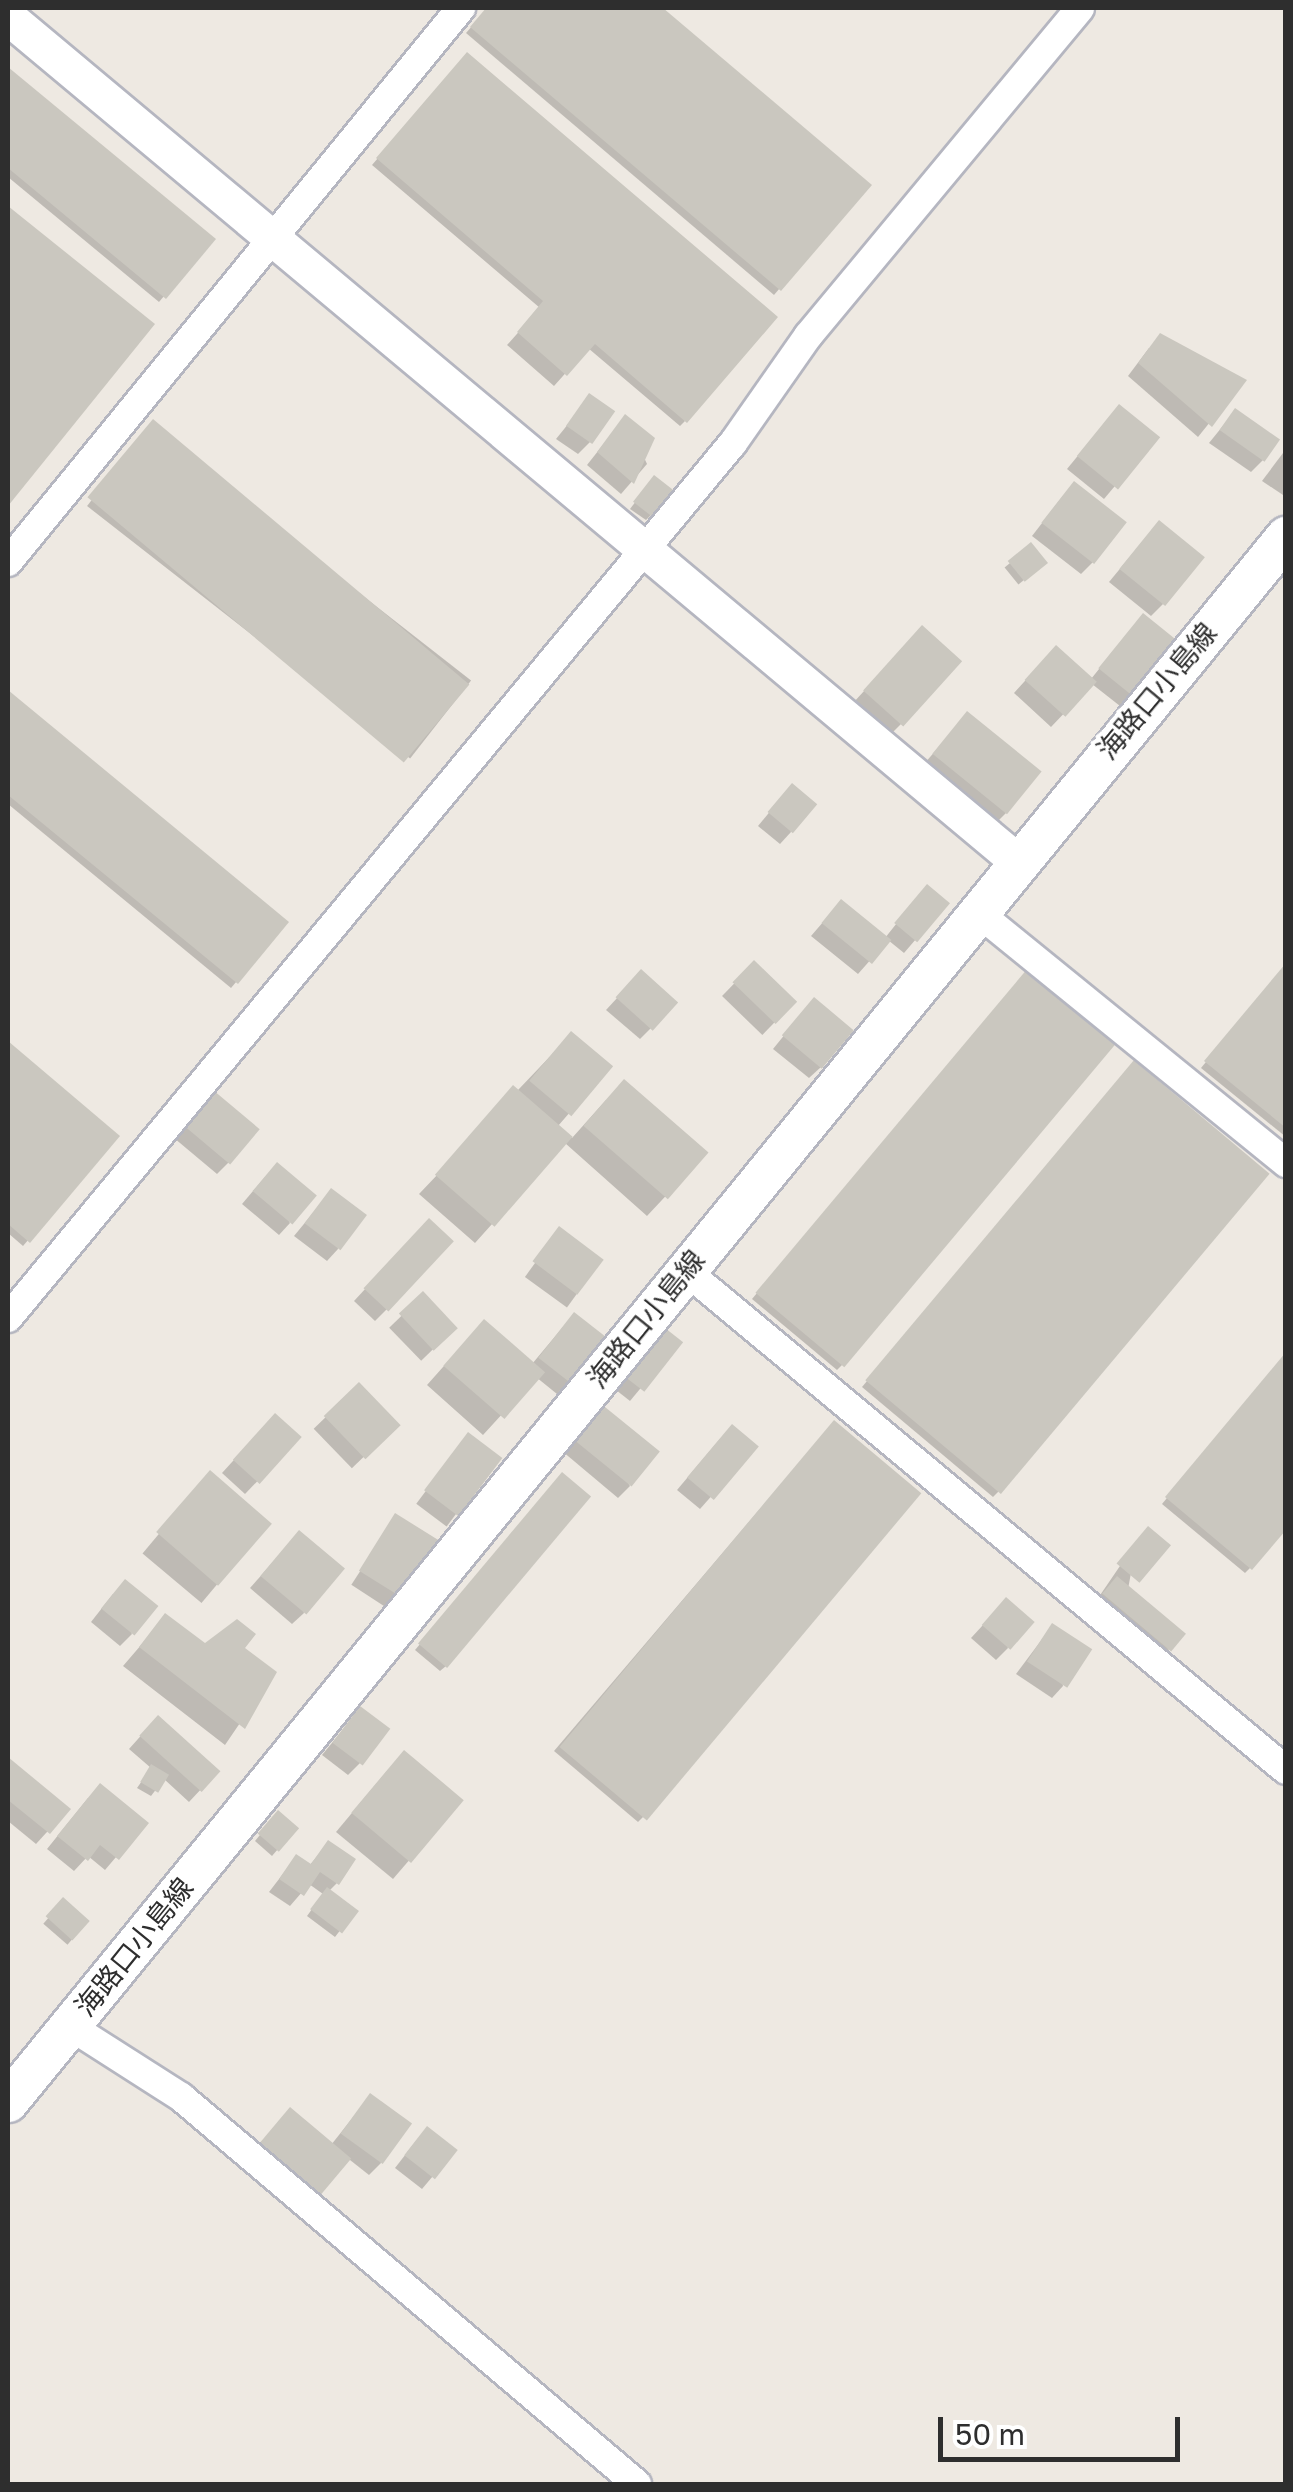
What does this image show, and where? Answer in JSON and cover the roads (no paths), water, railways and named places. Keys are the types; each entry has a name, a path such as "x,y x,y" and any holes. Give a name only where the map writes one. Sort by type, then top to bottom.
{"main road":[{"name":"海路口小島線","path":"8,2102 1016,860 1286,537"}],"street":[{"path":"8,562 462,8"},
{"path":"8,1318 644,551 1080,8"},
{"path":"8,16 1016,860"},
{"path":"976,910 1286,1163"},
{"path":"686,1271 1286,1770"},
{"path":"70,2026 181,2098 637,2484"}]}
